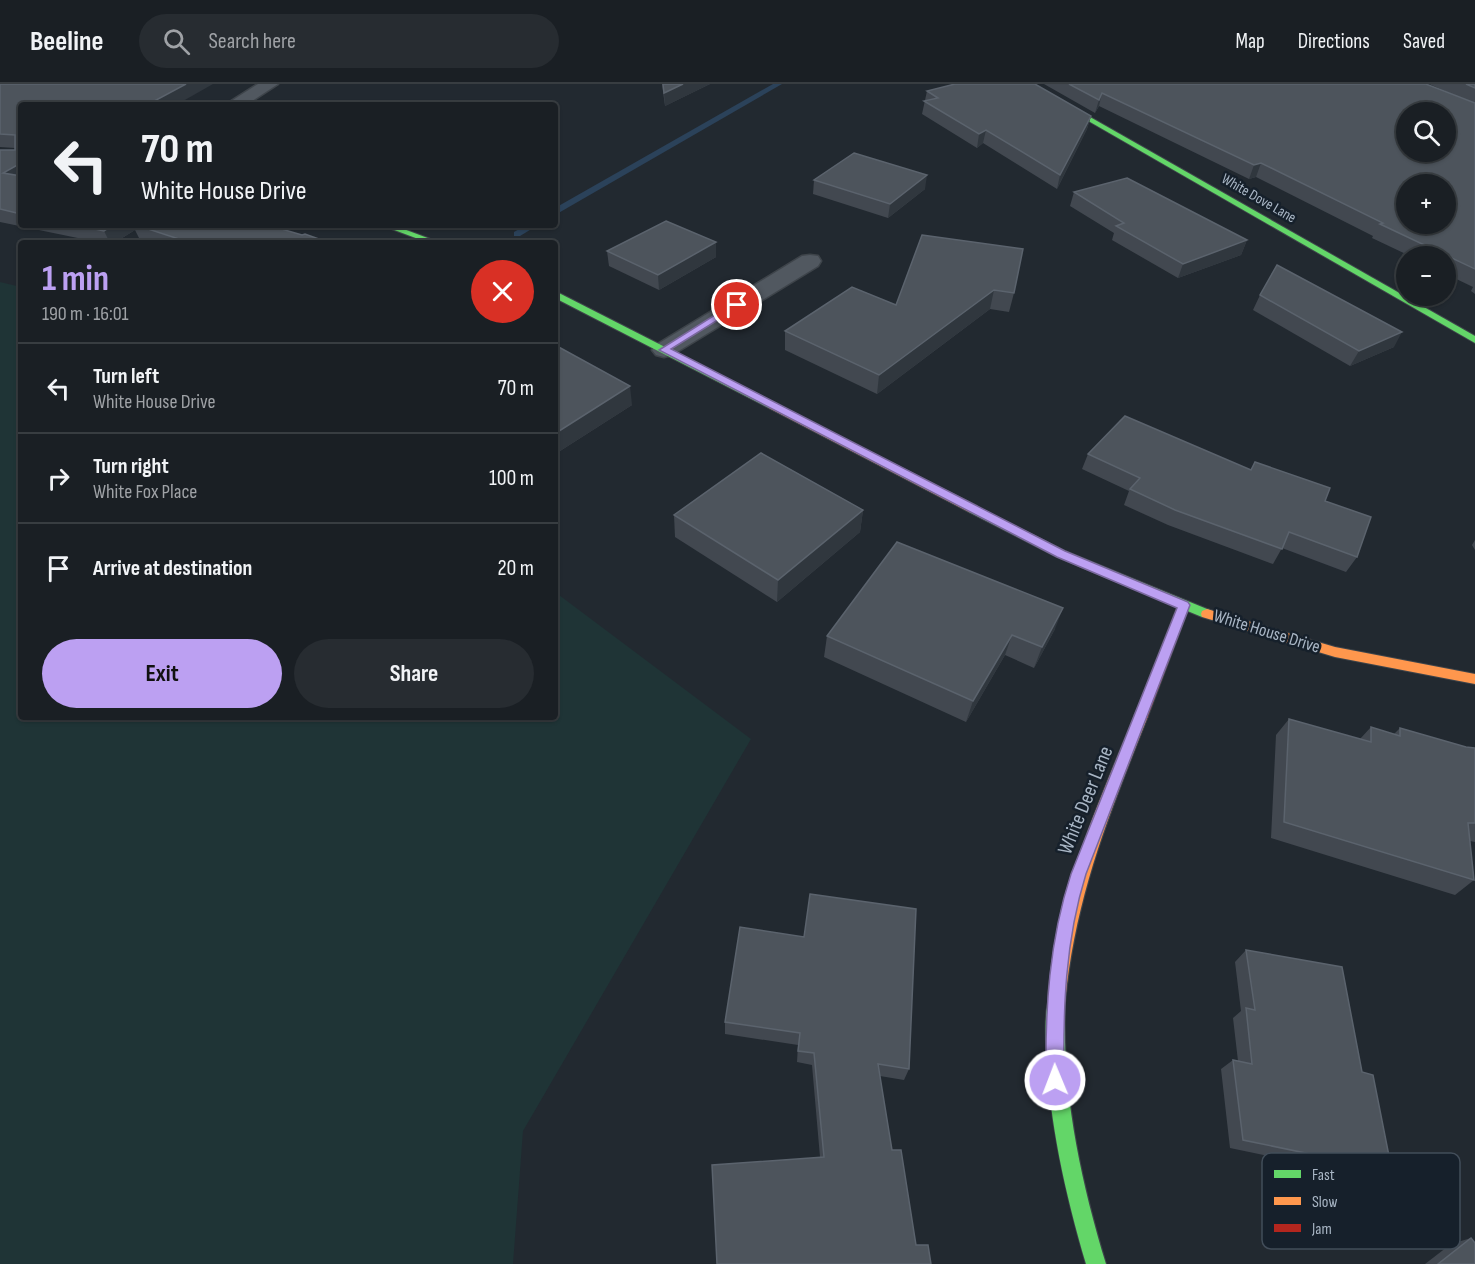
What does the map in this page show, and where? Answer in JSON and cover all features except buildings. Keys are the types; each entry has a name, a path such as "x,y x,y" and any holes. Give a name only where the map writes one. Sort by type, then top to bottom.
{"street":[{"path":"239,102 270,84"},
{"name":"White Dove Lane","path":"1027,84 1475,340"},
{"path":"394,228 428,240"},
{"path":"664,350 810,261"},
{"name":"White House Drive","path":"558,296 1061,554 1184,605 1252,629 1340,653 1475,680"},
{"name":"White Deer Lane","path":"1096,1264 1071,1181 1059,1112 1054,1024 1062,937 1078,874 1184,605"}],"green space":[{"path":"0,282 18,286 18,720 558,720 558,594 751,739 523,1131 513,1264 0,1264"}],"waterway":[{"path":"558,210 778,84"},
{"path":"517,234 528,228"}],"traffic: fast":[{"path":"1027,84 1475,340"},
{"path":"394,228 428,240"},
{"path":"558,296 773,406"},
{"path":"973,509 1061,554 1207,614"},
{"path":"1056,1003 1056,1069 1064,1135 1070,1168 1096,1264"}],"traffic: slow":[{"path":"773,406 973,509"},
{"path":"1207,614 1335,652 1475,679"},
{"path":"1056,1003 1060,964 1076,891 1099,821 1141,716"}],"traffic: jam":[{"path":"1141,716 1184,605"}],"route":[{"path":"737,305 664,350 1061,554 1184,605 1078,874 1068,907 1057,974 1054,1024 1055,1080"}]}
